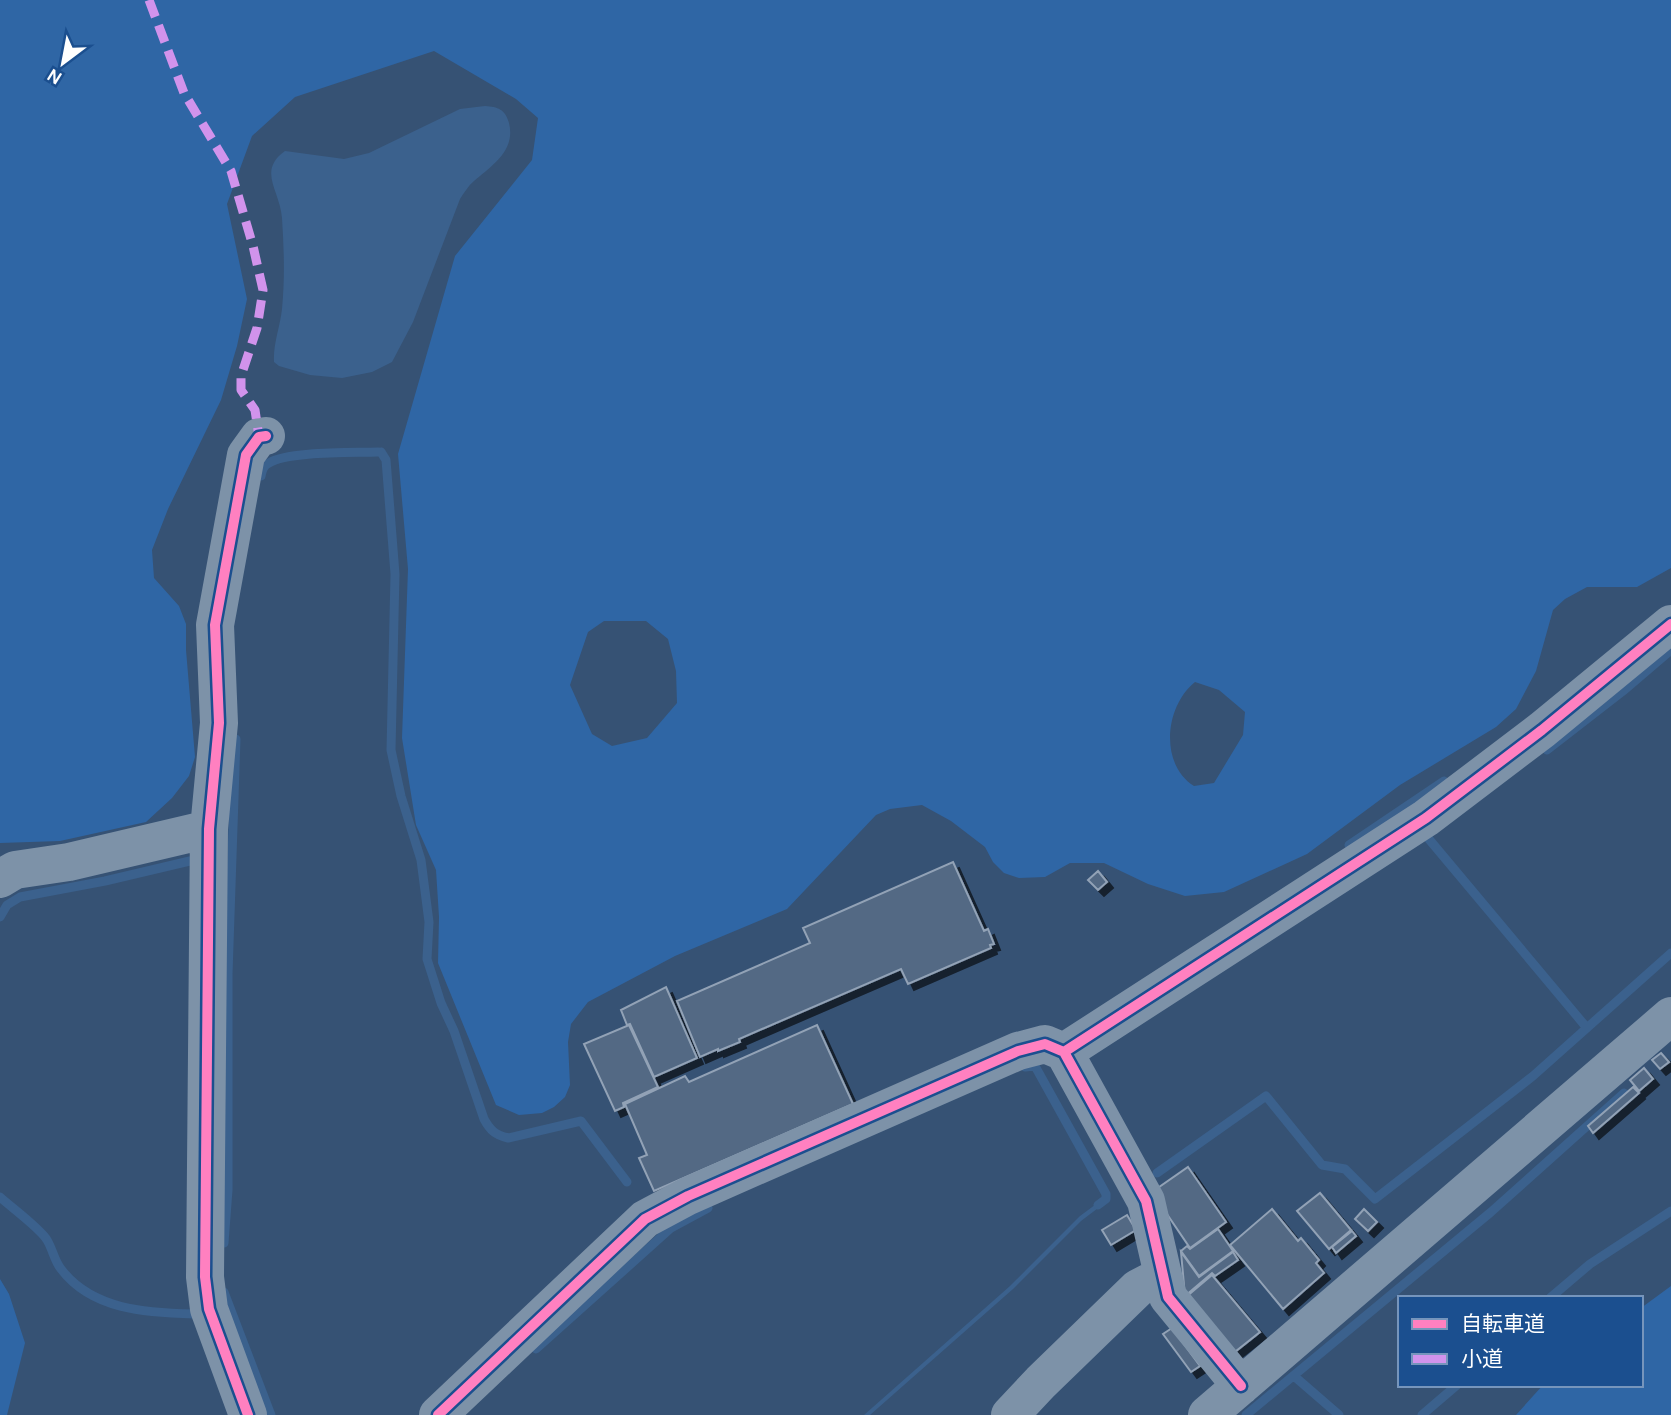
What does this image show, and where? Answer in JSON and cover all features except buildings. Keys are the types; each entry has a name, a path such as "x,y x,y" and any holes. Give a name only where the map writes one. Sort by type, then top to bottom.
{"street":[{"path":"248,1415 209,1309 205,1278 209,829 219,723 215,625 246,455 259,437 266,436"},
{"path":"1065,1052 1426,818 1542,730 1671,624"},
{"path":"0,879 15,870 69,862 209,829"},
{"path":"1207,1415 1671,1016"},
{"path":"439,1415 645,1219 688,1196 1018,1051 1045,1044 1065,1052 1146,1200 1168,1297 1241,1386"},
{"path":"1010,1415 1138,1288 1163,1275"}],"shaded area":[{"path":"0,0 1671,0 1671,568 1637,587 1587,587 1565,599 1553,610 1536,671 1516,709 1496,727 1400,785 1307,854 1224,892 1185,896 1148,884 1104,863 1070,863 1045,877 1019,878 1004,873 993,862 985,847 951,821 922,805 890,809 876,815 787,909 675,956 588,1002 571,1024 568,1042 570,1085 565,1097 554,1107 542,1113 519,1115 496,1105 438,963 436,870 416,825 402,738 408,569 398,454 455,256 532,160 538,118 516,99 434,51 295,97 252,136 227,204 247,299 237,346 221,400 168,509 152,550 154,578 179,606 186,624 195,757 189,776 172,798 146,822 60,841 0,843","holes":["604,621 646,621 668,639 676,671 677,703 647,738 612,746 592,734 570,685 588,632","1195,682 1219,690 1245,712 1243,735 1214,783 1194,786 1175,764 1170,735 1177,705"]},
{"path":"485,106 497,108 505,115 509,123 509,142 500,157 472,183 460,199 413,322 392,362 372,372 342,378 310,375 274,362 284,275 282,218 271,174 277,158 285,151 344,159 369,153 460,109"},
{"path":"1107,1196 1110,1199 1081,1221 1013,1289 870,1415 864,1415 1010,1286 1080,1216"},
{"path":"0,1279 9,1294 25,1343 7,1415 0,1415"},
{"path":"1671,1286 1671,1415 1516,1415 1541,1387 1643,1387 1643,1307"}],"waterway":[{"path":"261,476 267,464 290,456 378,452"},
{"path":"381,452 386,460 395,574 391,750 401,796 421,860 429,922 427,959 441,1003 454,1031 484,1119 491,1129 508,1138 581,1121 627,1182"},
{"path":"1547,750 1671,650"},
{"path":"224,1243 228,1190 228,974 236,739"},
{"path":"1349,845 1444,781"},
{"path":"1428,838 1587,1028"},
{"path":"0,917 7,905 20,897 194,860"},
{"path":"1157,1173 1266,1096 1322,1165 1345,1169 1375,1199 1533,1076 1671,953"},
{"path":"1025,1067 1035,1066 1106,1194 1106,1199 1098,1205"},
{"path":"1246,1415 1491,1212 1624,1093"},
{"path":"0,1197 44,1235 61,1269 88,1293 122,1307 194,1314"},
{"path":"536,1349 671,1228 708,1208"},
{"path":"1552,1296 1590,1264 1671,1211"},
{"path":"224,1292 271,1415"},
{"path":"1294,1376 1339,1415"},
{"path":"1422,1415 1455,1387"}],"marked path":[{"path":"149,0 184,93 231,171 253,246 263,290 257,328 241,376 241,390 255,410 259,437"}],"cycle path":[{"path":"248,1415 209,1309 205,1277 209,829 219,723 215,625 246,455 259,437 266,436"},
{"path":"1064,1052 1426,818 1542,730 1671,624"},
{"path":"438,1415 645,1219 688,1196 1018,1051 1045,1044 1064,1052 1146,1201 1168,1297 1241,1386"}]}
